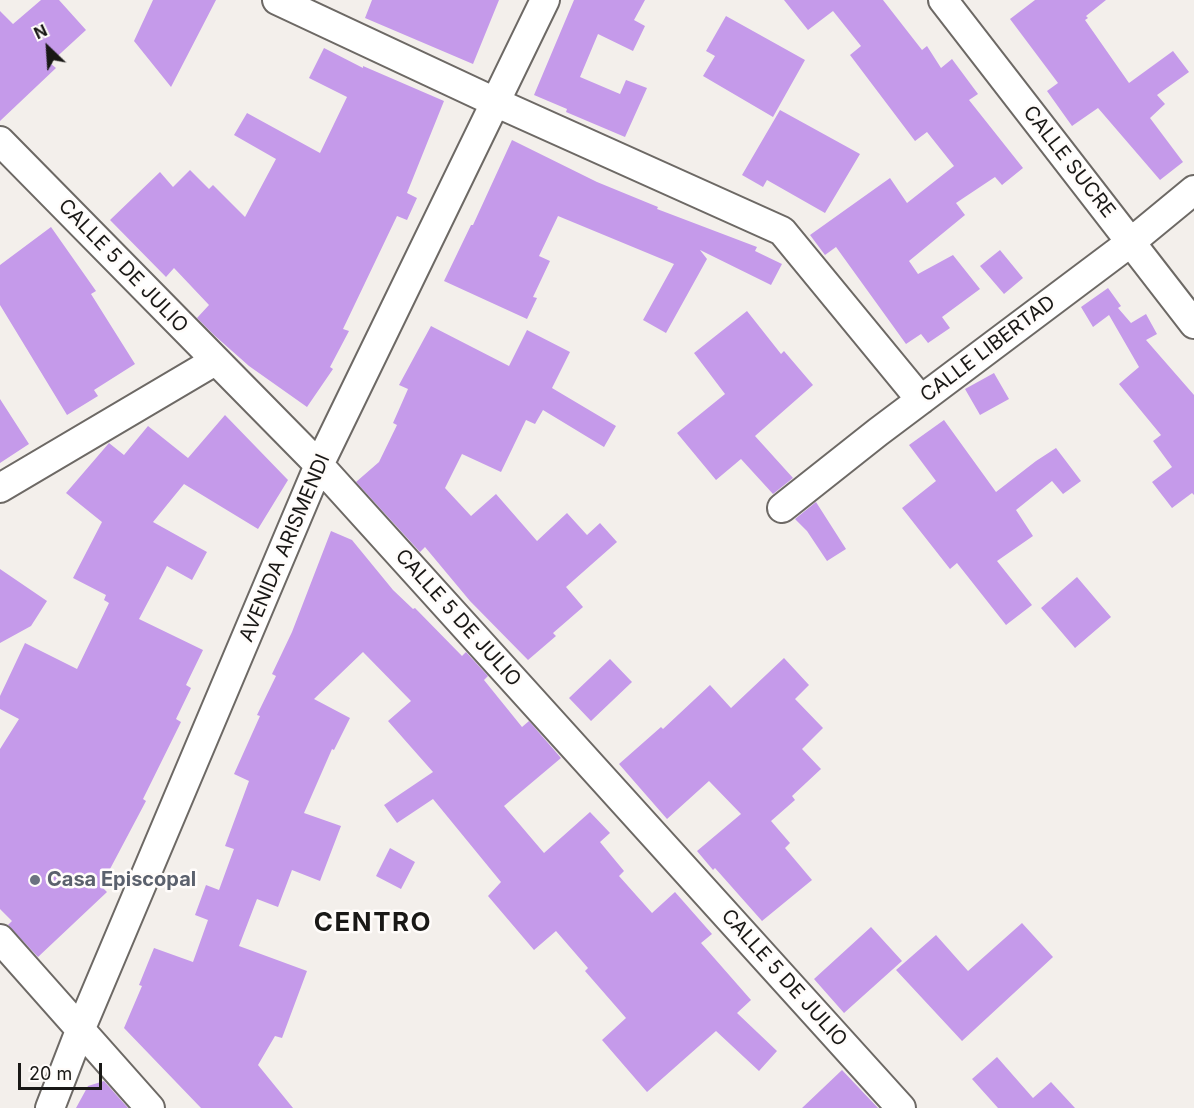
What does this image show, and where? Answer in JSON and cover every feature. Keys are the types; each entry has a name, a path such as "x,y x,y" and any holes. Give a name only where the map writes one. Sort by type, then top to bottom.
{"street":[{"path":"277,0 495,102 782,231 921,399"},
{"name":"AVENIDA ARISMENDI","path":"50,1108 81,1028 319,465 545,0"},
{"name":"CALLE SUCRE","path":"943,0 1194,324"},
{"name":"CALLE 5 DE JULIO","path":"0,141 319,465 902,1108"},
{"name":"CALLE LIBERTAD","path":"782,508 921,399 1131,242 1194,190"},
{"path":"0,488 215,360"},
{"path":"0,939 150,1108"}],"building":[{"path":"41,0 59,0 86,30 50,63 56,68 0,121 0,11 13,24"},
{"path":"153,0 216,0 171,87 134,41"},
{"path":"372,0 499,0 473,64 365,18"},
{"path":"574,0 645,0 634,20 645,26 633,51 598,34 580,77 620,94 626,80 647,88 625,137 566,112 567,109 534,95"},
{"path":"784,0 883,0 922,50 927,46 941,68 952,59 978,94 969,100 1023,168 1002,185 995,177 956,203 965,215 909,261 918,274 953,255 980,289 942,317 950,328 928,343 921,334 906,344 836,247 825,255 810,235 890,178 907,203 954,166 927,132 915,141 850,55 861,46 833,11 808,30"},
{"path":"1035,0 1106,0 1086,16 1088,18 1085,20 1129,83 1173,51 1189,72 1157,95 1165,104 1150,118 1183,162 1160,180 1098,108 1072,126 1047,91 1058,83 1010,19"},
{"path":"726,16 805,60 773,117 703,76 715,56 706,51"},
{"path":"324,48 363,68 363,66 444,101 407,193 417,198 407,220 397,216 343,329 349,331 330,367 333,369 307,407 249,366 214,335 197,318 209,305 174,268 166,277 110,220 160,172 173,187 190,170 209,189 213,185 245,217 276,159 234,135 247,113 320,153 347,97 309,78"},
{"path":"780,110 860,154 825,213 767,180 763,187 742,175"},
{"path":"512,140 597,182 658,207 657,209 757,247 755,251 782,264 771,285 700,250 707,259 666,333 643,320 674,264 558,216 539,256 550,261 533,297 537,298 527,319 444,281"},
{"path":"51,227 96,291 91,294 135,364 94,390 98,396 67,415 0,305 0,265"},
{"path":"1000,250 1023,278 1004,294 980,266"},
{"path":"1108,288 1121,306 1118,308 1131,323 1146,314 1157,334 1146,340 1194,395 1194,495 1192,493 1172,508 1152,482 1172,467 1153,441 1161,435 1119,384 1139,367 1109,315 1093,327 1081,307"},
{"path":"747,311 781,354 784,351 813,385 755,436 793,478 773,494 741,459 716,480 677,433 725,394 694,353"},
{"path":"431,326 509,366 527,330 570,352 552,388 616,426 604,447 543,410 535,424 526,420 501,472 462,454 445,488 471,516 496,494 537,541 567,513 587,535 600,523 617,542 566,587 583,607 553,633 556,636 528,660 470,601 425,547 420,552 356,482 379,462 397,425 393,423 408,389 399,385"},
{"path":"994,373 1009,399 980,415 965,389"},
{"path":"0,399 29,444 0,463"},
{"path":"225,415 288,480 258,529 184,484 153,522 207,552 192,580 167,566 139,619 203,650 186,685 191,688 176,719 181,722 143,799 146,801 101,886 107,892 38,957 8,925 12,921 0,909 0,749 19,719 0,709 0,696 25,643 77,669 109,603 104,600 106,595 73,578 102,522 66,493 109,443 124,455 148,426 188,458"},
{"path":"944,420 996,492 1056,448 1081,481 1063,494 1052,481 1016,510 1033,536 997,561 1032,605 1006,625 957,563 950,569 902,508 936,481 909,445"},
{"path":"816,502 846,549 827,561 807,531 795,519"},
{"path":"331,531 352,540 393,590 413,609 415,608 462,656 466,652 488,676 484,680 522,727 529,721 561,758 504,806 544,853 590,812 610,833 600,842 624,871 619,876 652,913 675,892 712,934 701,943 751,1000 737,1013 777,1051 759,1071 716,1031 647,1092 602,1040 626,1018 585,971 588,968 556,931 534,950 488,896 501,882 433,799 397,823 384,805 433,772 388,721 411,701 363,652 314,699 350,718 334,750 332,749 304,813 341,826 320,881 292,870 278,907 257,899 239,946 307,971 282,1038 275,1036 258,1065 293,1108 201,1108 124,1028 142,986 139,985 154,948 193,962 208,920 195,915 206,885 219,890 234,849 225,846 249,781 234,774 260,716 257,715 276,676 272,674 292,632"},
{"path":"0,569 47,601 31,626 0,643"},
{"path":"1077,577 1111,617 1075,648 1041,608"},
{"path":"784,658 809,685 795,699 823,728 802,749 821,769 792,796 795,800 771,821 790,843 785,848 812,880 762,921 697,851 741,814 709,781 667,819 619,764 661,727 663,729 710,685 731,708"},
{"path":"610,659 632,682 591,721 569,698"},
{"path":"390,848 415,862 401,889 376,876"},
{"path":"1022,923 1053,957 962,1041 896,970 936,935 968,971"},
{"path":"871,927 902,961 844,1013 814,979"},
{"path":"997,1057 1033,1098 1051,1082 1075,1108 998,1108 972,1079"},
{"path":"842,1070 878,1108 802,1108"},
{"path":"104,1081 128,1108 76,1108 88,1086"}],"place":[{"name":"Casa Episcopal","path":"35,880"}],"district":[{"name":"CENTRO","path":"373,923"}]}
